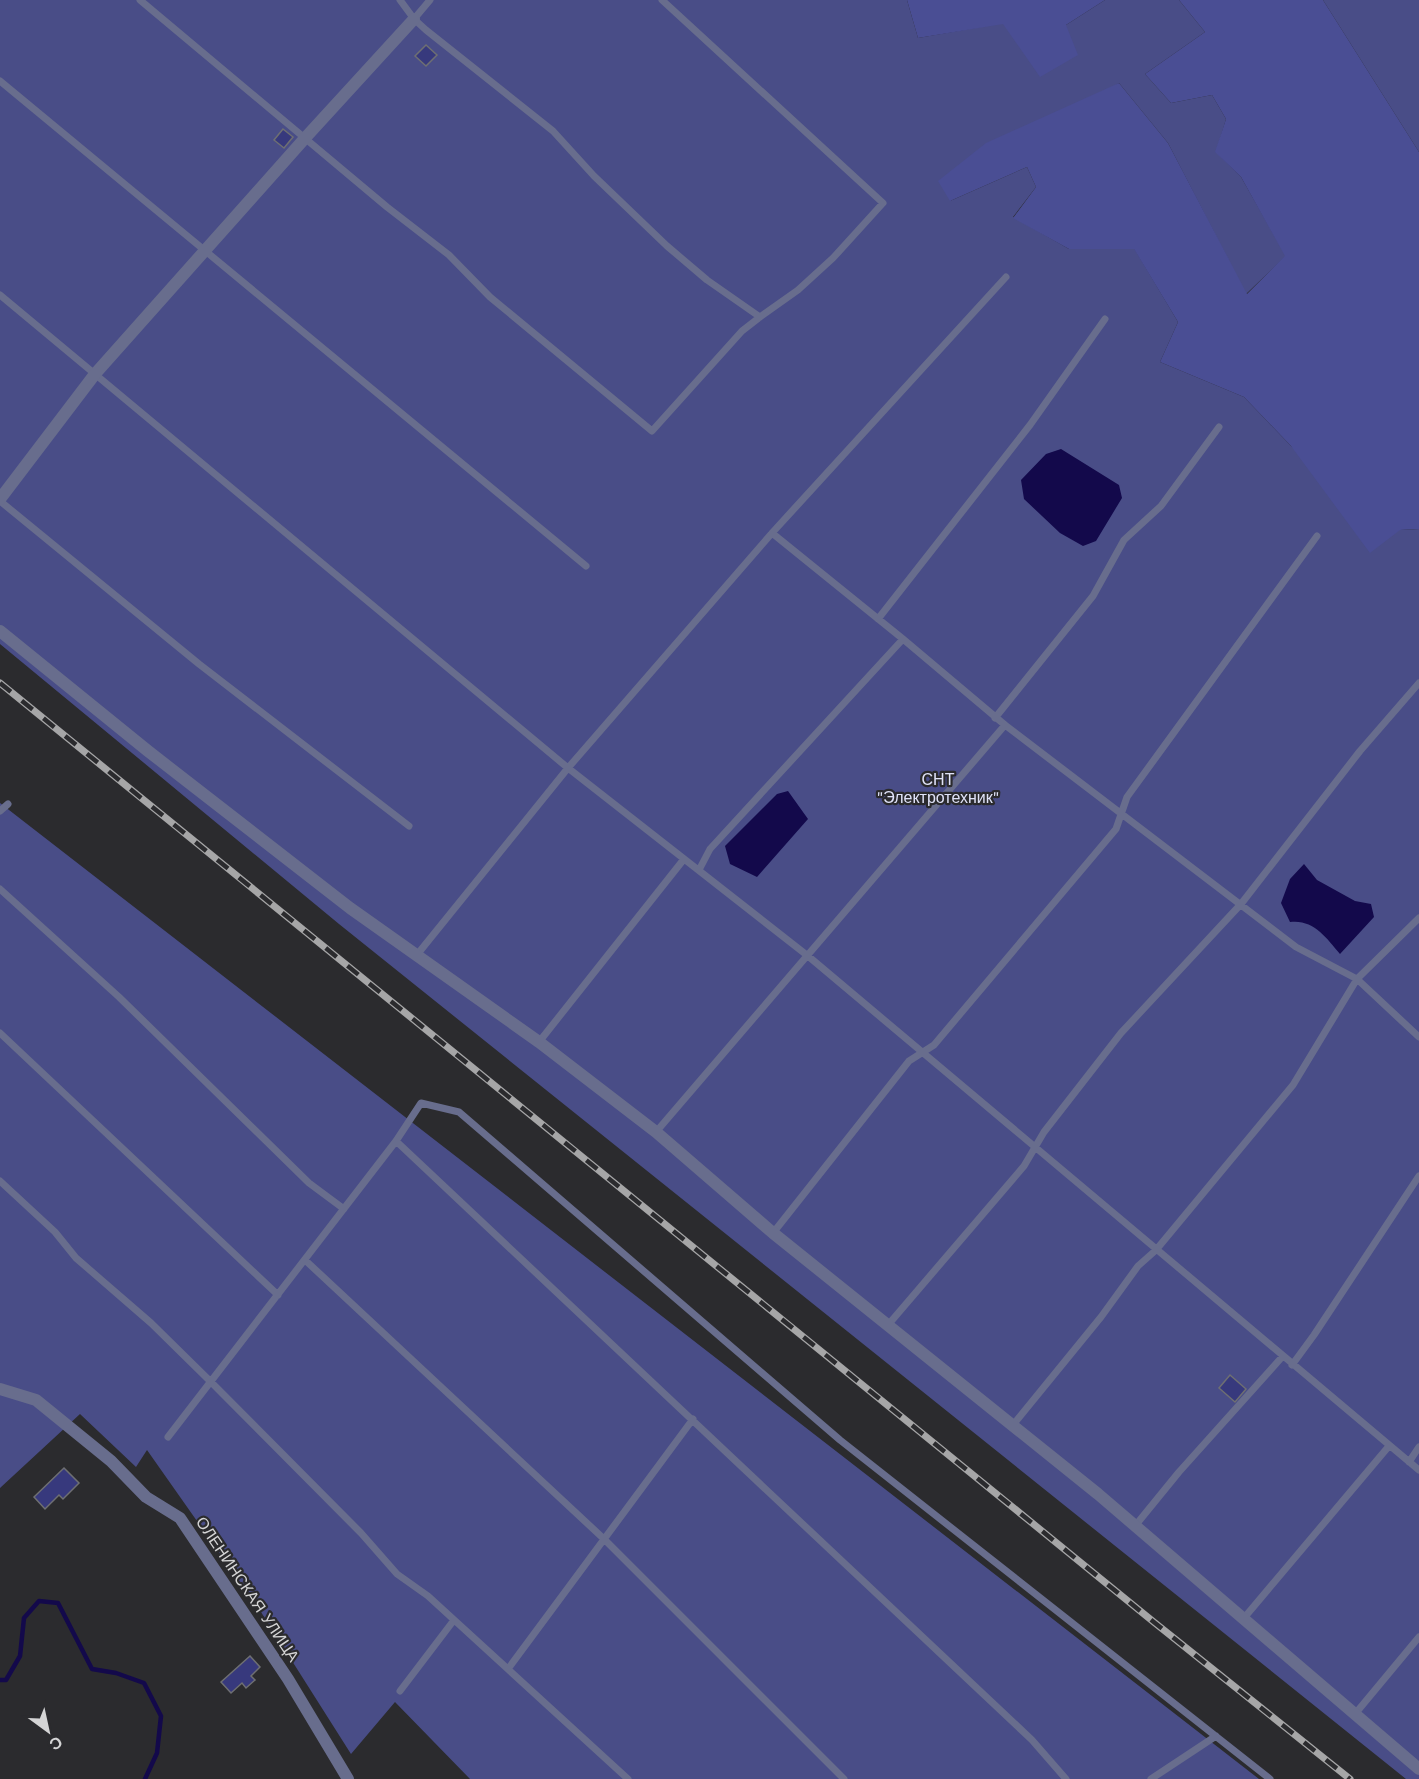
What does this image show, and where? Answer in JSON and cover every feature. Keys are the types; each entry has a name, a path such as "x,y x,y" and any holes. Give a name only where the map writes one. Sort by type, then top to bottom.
{"street":[{"path":"0,500 95,374 414,19"},
{"path":"0,631 157,758 350,908 538,1042 656,1132 773,1233 1098,1494 1419,1769"},
{"name":"ОЛЕНИНСКАЯ УЛИЦА","path":"0,1389 36,1400 111,1461 146,1497 180,1518 288,1679 348,1779"}],"lane":[{"path":"140,0 387,207 449,255 490,297 652,431 742,331 798,290 825,266 883,203 662,0"},
{"path":"400,0 414,19 553,131 594,176 691,266 760,317"},
{"path":"414,19 430,0"},
{"path":"0,81 586,567"},
{"path":"416,956 568,768 772,533 1006,277"},
{"path":"0,295 568,768 808,956 1419,1470"},
{"path":"878,619 1030,425 1105,319"},
{"path":"995,718 1093,596 1124,540 1161,506 1219,427"},
{"path":"0,500 199,664 409,826"},
{"path":"772,533 903,639 995,718 1296,947 1357,979 1419,1037"},
{"path":"773,1233 909,1061 934,1046 1109,838 1116,829 1127,796 1317,537"},
{"path":"699,870 710,849 903,639"},
{"path":"888,1325 1024,1166 1044,1132 1121,1033 1241,904 1360,751 1419,683"},
{"path":"656,1132 1005,725"},
{"path":"0,811 8,804"},
{"path":"538,1042 684,859"},
{"path":"0,889 119,997 309,1183 344,1209"},
{"path":"1013,1425 1101,1317 1138,1266 1156,1250 1293,1084 1357,979 1419,918"},
{"path":"0,1033 278,1295"},
{"path":"168,1437 396,1141 421,1103 459,1112 840,1440 1270,1779"},
{"path":"396,1141 1032,1740 1066,1779"},
{"path":"1292,1365 1419,1176"},
{"path":"0,1181 55,1232 76,1258 151,1323 361,1533 397,1574 428,1596 628,1779"},
{"path":"305,1260 604,1539 844,1779"},
{"path":"1135,1526 1282,1357"},
{"path":"508,1670 693,1419"},
{"path":"1244,1618 1389,1446"},
{"path":"1409,1462 1419,1447"},
{"path":"400,1691 454,1620"},
{"path":"1355,1714 1419,1637"},
{"path":"1151,1779 1216,1736"}],"green space":[{"name":"СНТ \"Электротехник\"","path":"0,0 907,0 918,38 1003,23 1066,25 1105,0 1179,0 1205,32 1145,74 1171,103 1212,95 1226,119 1216,152 1241,177 1286,256 1246,294 1168,143 1119,83 950,201 1027,167 1036,187 1013,217 1069,249 1134,248 1178,322 1160,362 1244,397 1291,446 1400,530 1419,529 1419,1779 1406,1779 339,924 0,644"},
{"path":"1323,0 1419,0 1419,152"},
{"path":"0,803 1259,1779 470,1779 395,1702 351,1754 261,1612 147,1450 136,1467 80,1414 0,1488"}],"shaded area":[{"path":"907,0 1105,0 1066,25 1078,55 1040,77 1003,24 918,38"},
{"path":"1179,0 1323,0 1419,152 1419,529 1400,530 1370,553 1291,446 1244,397 1160,362 1178,322 1134,249 1069,249 1013,218 1036,187 1027,167 950,201 938,181 986,143 1119,83 1168,143 1247,294 1285,256 1241,177 1215,152 1226,119 1212,95 1171,103 1145,74 1205,32"},
{"path":"1061,449 1119,485 1122,498 1096,541 1083,546 1060,533 1024,499 1021,480 1046,454"},
{"path":"788,791 808,819 757,877 730,864 725,846 777,794"},
{"path":"1304,864 1317,880 1355,901 1371,904 1374,917 1340,954 1312,926 1306,923 1290,922 1281,903 1290,879"}],"building":[{"path":"426,45 437,55 426,66 415,56"},
{"path":"283,129 293,137 284,148 274,140"},
{"path":"1230,1375 1246,1389 1235,1402 1219,1388"},
{"path":"64,1468 79,1483 63,1499 59,1495 45,1509 34,1497"},
{"path":"250,1656 260,1667 251,1676 255,1680 246,1688 242,1683 231,1693 221,1682"}],"waterway":[{"path":"0,1680 6,1680 20,1656 24,1618 39,1601 58,1603 92,1669 116,1673 144,1683 161,1716 157,1753 145,1779"}],"railway":[{"path":"0,683 1350,1779"}]}
